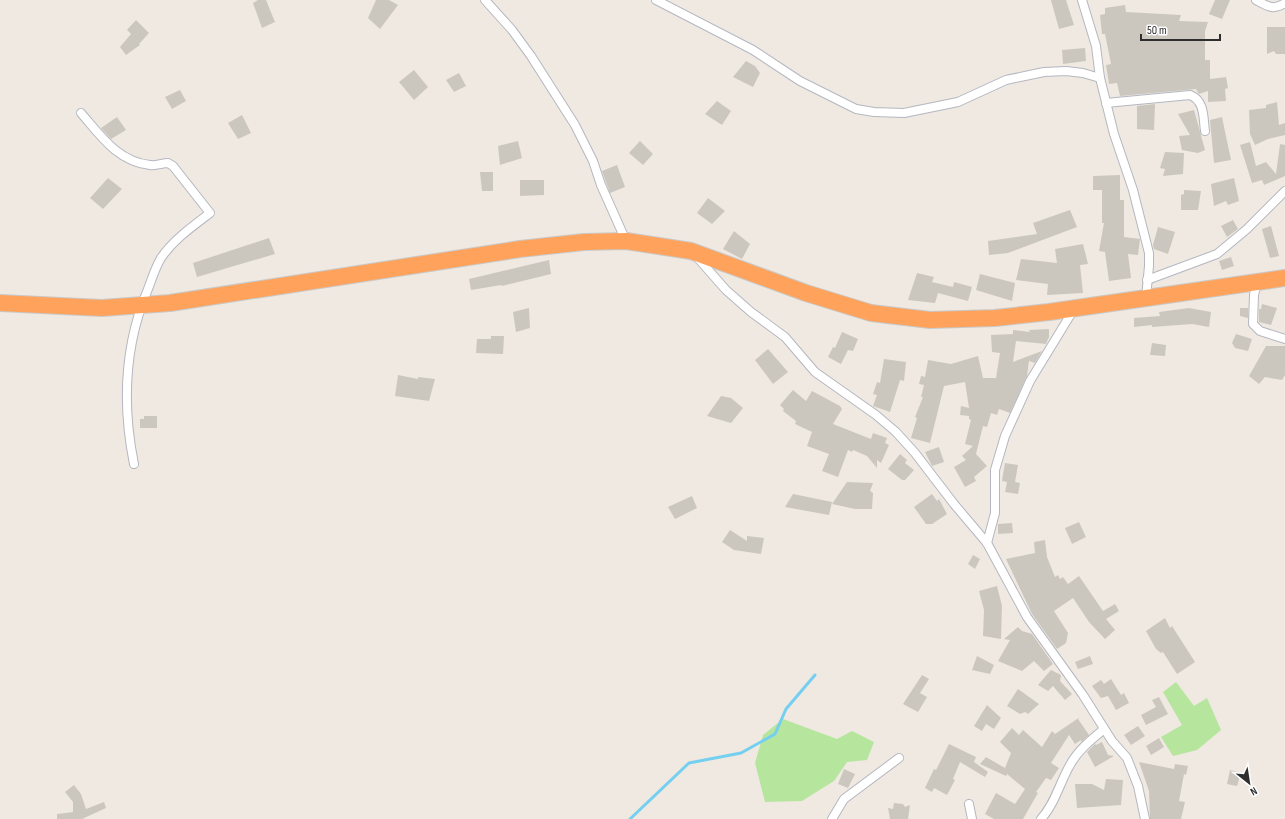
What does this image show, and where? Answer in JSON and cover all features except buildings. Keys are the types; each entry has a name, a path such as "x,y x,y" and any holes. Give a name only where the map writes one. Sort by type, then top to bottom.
{"highway":[{"path":"0,303 102,308 140,306 170,303 520,249 584,242 626,241 691,251 843,305 871,313 902,318 930,320 995,318 1285,278"}],"street":[{"path":"485,0 512,30 531,56 575,125 593,161 601,185 626,241"},
{"path":"656,0 753,50 800,81 856,109 874,112 904,113 958,102 1006,80 1044,72 1066,71 1083,73 1100,78"},
{"path":"1082,0 1096,46 1100,78 1114,134 1133,190 1148,253 1150,266 1146,298"},
{"path":"1256,0 1269,7 1275,8 1285,3"},
{"path":"1106,103 1190,95 1201,104 1205,131"},
{"path":"81,113 109,146 123,156 144,164 155,165 168,163 173,166 210,213 180,237 162,258 140,306 126,379 128,436 134,464"},
{"path":"1148,280 1217,254 1247,229 1285,191"},
{"path":"691,251 726,290 751,312 785,338 815,372 876,415 896,432 915,452 954,504 987,543 1027,617 1083,695 1104,729 1128,758 1138,786 1145,819"},
{"path":"1257,282 1253,324 1260,331 1285,339"},
{"path":"987,543 995,513 995,470 1005,436 1030,382 1074,308"},
{"path":"1041,819 1070,764 1079,752 1104,729"},
{"path":"832,819 844,799 900,758"},
{"path":"968,804 972,819"}],"green space":[{"path":"1176,682 1194,706 1207,698 1221,730 1197,750 1173,756 1161,737 1182,725 1163,692"},
{"path":"783,719 837,739 852,731 874,742 867,760 847,762 834,781 802,801 765,802 755,763 763,735"}],"waterway":[{"path":"630,819 689,763 741,753 775,734 786,709 815,675"}]}
